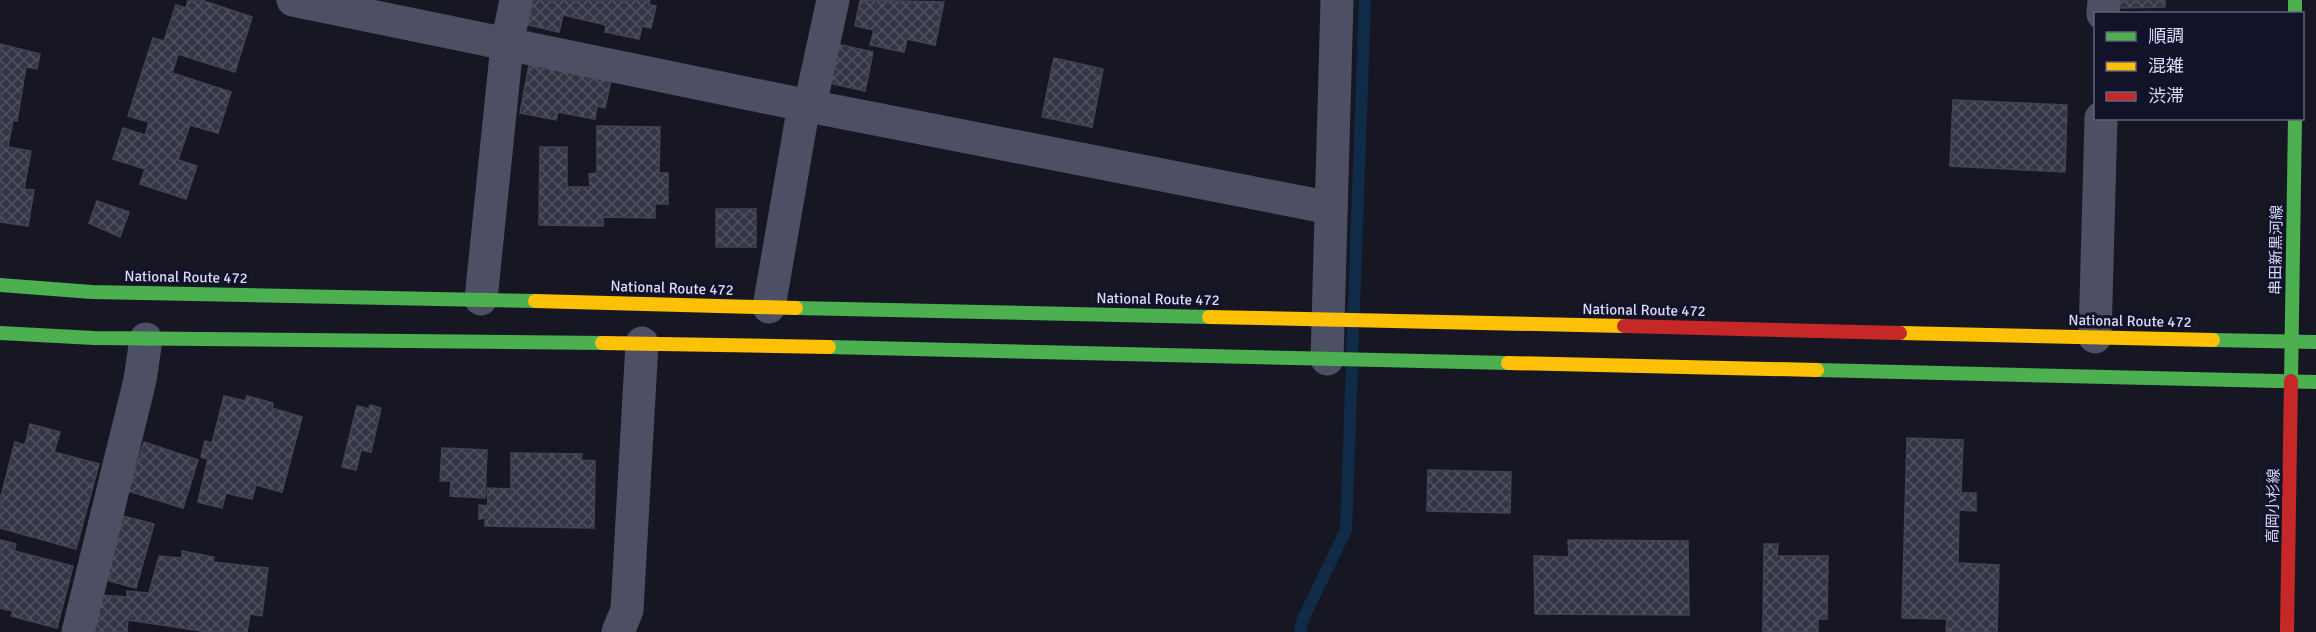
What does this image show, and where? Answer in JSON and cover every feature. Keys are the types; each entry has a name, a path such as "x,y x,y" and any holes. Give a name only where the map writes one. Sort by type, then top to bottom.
{"main road":[{"name":"串田新黒河線","path":"2291,381 2295,120"},
{"name":"National Route 472","path":"0,285 92,292 2316,342"},
{"path":"0,333 146,339 642,343 2316,382"},
{"name":"高岡小杉線","path":"2287,632 2291,381"}],"street":[{"path":"293,0 807,106 1331,208"},
{"path":"481,299 507,45 516,0"},
{"path":"769,308 807,106 833,0"},
{"path":"1327,359 1336,0"},
{"path":"2095,337 2101,120"},
{"path":"78,632 140,380 146,339"},
{"path":"618,632 627,610 642,343"}],"building":[{"path":"188,0 201,0 252,17 235,72 178,54 172,73 231,92 218,133 190,125 178,160 197,166 186,199 140,184 145,169 113,159 123,128 145,135 149,122 128,116 153,38 164,41 176,5 186,8"},
{"path":"533,0 650,0 649,5 656,6 651,28 642,26 639,39 605,32 606,25 563,15 559,32 528,25"},
{"path":"860,0 944,2 935,45 907,39 904,52 870,45 874,30 855,26"},
{"path":"2120,0 2165,0 2165,7 2120,8"},
{"path":"0,44 40,54 37,69 26,67 17,121 13,120 8,147 31,151 24,189 34,190 28,226 0,222"},
{"path":"837,44 873,52 865,91 829,83"},
{"path":"1054,58 1103,69 1092,127 1042,117"},
{"path":"529,65 611,80 605,108 597,106 595,119 558,112 556,120 520,113"},
{"path":"1953,100 2067,105 2065,172 1950,166"},
{"path":"597,126 660,127 659,173 668,173 668,204 655,204 655,218 603,217 603,226 539,225 540,147 567,147 567,187 590,187 589,174 597,173"},
{"path":"97,201 129,212 120,237 89,223"},
{"path":"716,209 756,209 756,247 716,247"},
{"path":"224,396 245,401 247,396 273,403 272,408 302,417 282,492 256,485 252,499 226,493 222,508 198,502 208,459 201,457 205,441 212,443"},
{"path":"370,405 381,408 371,452 361,450 356,470 342,467 357,406 369,409"},
{"path":"30,424 60,432 54,452 99,464 76,549 0,528 0,500 15,442 25,445"},
{"path":"1907,438 1963,440 1961,493 1976,493 1976,511 1959,510 1958,563 1999,565 1997,632 1946,632 1947,619 1902,618"},
{"path":"144,442 198,460 183,508 128,491"},
{"path":"442,448 487,450 485,498 450,496 451,481 440,481"},
{"path":"511,453 582,454 581,460 595,461 594,528 485,526 485,518 479,519 479,505 488,506 487,488 511,489"},
{"path":"1428,470 1511,472 1510,513 1427,511"},
{"path":"123,516 154,524 136,588 105,580"},
{"path":"0,540 16,544 14,551 73,566 57,628 11,616 13,611 0,608"},
{"path":"1568,540 1688,541 1689,615 1535,614 1534,556 1569,557"},
{"path":"1764,544 1778,544 1777,556 1828,556 1827,619 1818,619 1818,632 1763,632"},
{"path":"182,551 214,557 213,562 268,568 262,616 250,614 247,632 208,632 128,620 127,632 94,632 101,595 127,597 127,591 149,593 159,556 182,558"}],"waterway":[{"path":"1300,632 1303,619 1346,530 1365,0"}],"traffic: fast":[{"path":"2295,0 2295,12"},
{"path":"2291,381 2295,120"},
{"path":"0,285 92,292 535,301"},
{"path":"796,308 1209,317"},
{"path":"0,333 94,338 602,343"},
{"path":"2213,340 2316,342"},
{"path":"829,347 1508,363"},
{"path":"1817,370 2316,382"}],"traffic: slow":[{"path":"535,301 796,308"},
{"path":"1209,317 1624,326"},
{"path":"1900,333 2213,340"},
{"path":"602,343 829,347"},
{"path":"1508,363 1817,370"}],"traffic: jam":[{"path":"1624,326 1900,333"},
{"path":"2287,632 2291,381"}]}
